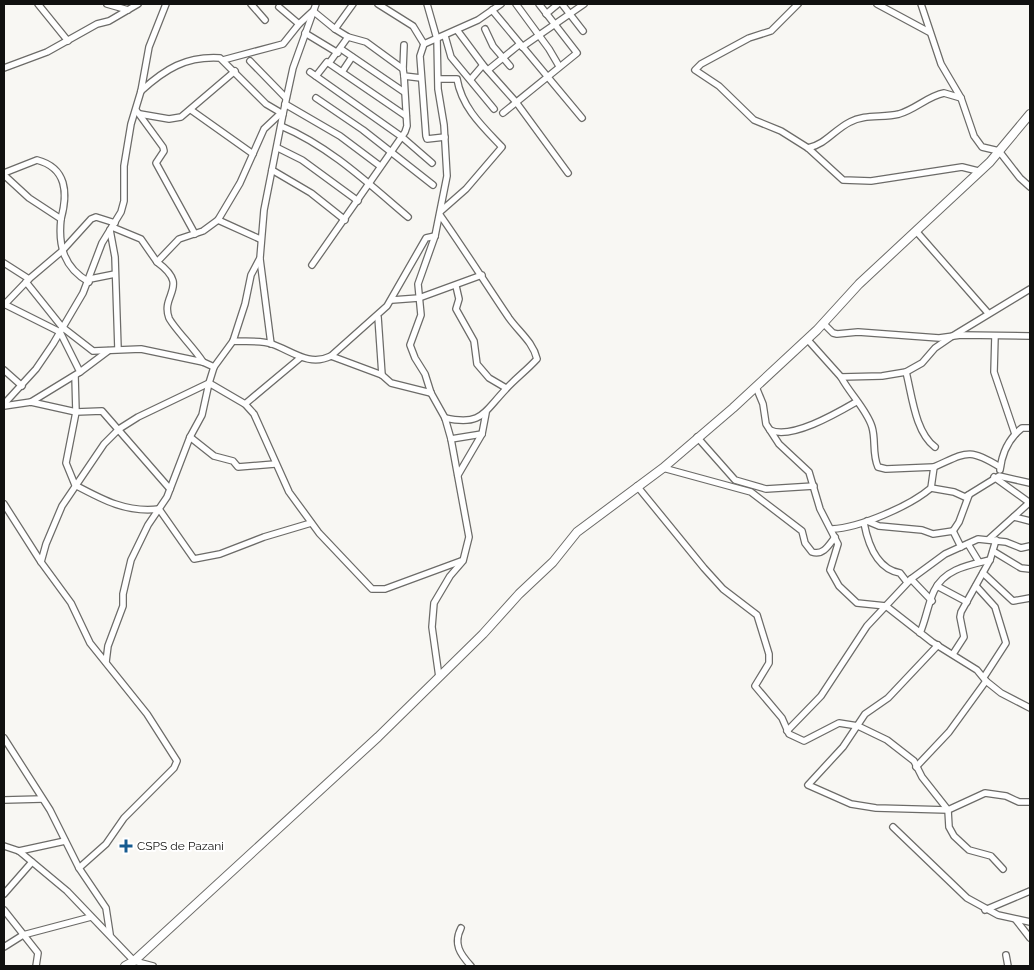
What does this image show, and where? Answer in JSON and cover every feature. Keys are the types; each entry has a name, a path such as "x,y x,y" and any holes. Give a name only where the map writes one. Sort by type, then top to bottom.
{"street":[{"path":"38,4 68,41"},
{"path":"107,4 128,10"},
{"path":"4,68 48,52 97,24 109,21 138,4"},
{"path":"5,401 22,386 44,358 90,281 102,243 123,206 124,166 138,112 149,47 166,4"},
{"path":"251,4 265,20"},
{"path":"271,344 260,258 260,239 285,101 293,68 316,4"},
{"path":"335,28 353,4"},
{"path":"378,4 413,26 424,44 420,56 426,136 427,139 445,137"},
{"path":"427,4 437,39 447,176 435,236 418,284 421,315 411,347 425,374 431,393 445,418 451,439 469,537 463,560 450,576 434,603 432,627 439,677"},
{"path":"424,44 478,20 501,4"},
{"path":"516,4 559,66"},
{"path":"503,113 546,76 577,53 553,24 540,4"},
{"path":"546,14 560,4 583,30"},
{"path":"488,70 584,4"},
{"path":"798,4 771,31 749,38 695,69 696,72 723,89 754,120 781,130 808,148 839,178 846,181 870,181 962,167 978,171"},
{"path":"877,4 929,32"},
{"path":"921,4 941,64 961,98 974,136 982,147 999,151 1020,178 1030,187"},
{"path":"279,7 299,24"},
{"path":"492,10 582,118"},
{"path":"141,91 162,73 190,61 206,57 223,60 280,46 287,42 299,24 313,11"},
{"path":"313,11 348,36 366,42 403,69"},
{"path":"485,29 493,46 510,66"},
{"path":"456,30 483,65 516,102 568,173"},
{"path":"294,32 352,57 404,92"},
{"path":"316,76 326,62 329,63 339,51 348,36"},
{"path":"445,36 451,57 494,109"},
{"path":"312,265 402,137 407,126 403,69 404,45"},
{"path":"342,72 352,57"},
{"path":"223,60 266,104 282,114"},
{"path":"250,61 285,101 334,131 380,166"},
{"path":"329,63 406,116"},
{"path":"471,79 483,65"},
{"path":"138,112 169,119 181,117 235,71"},
{"path":"310,72 402,137 432,163"},
{"path":"404,76 421,78"},
{"path":"439,79 457,79 464,103 502,147 441,213"},
{"path":"808,148 825,142 855,119 900,113 914,109 933,96 944,93 961,98"},
{"path":"316,98 391,151 417,174 433,185"},
{"path":"191,110 253,154"},
{"path":"138,112 163,147 164,151 156,163 195,234"},
{"path":"157,262 179,239 195,234 218,220 240,183 264,129 282,114"},
{"path":"124,966 134,961 298,812 439,677 553,562 577,532 663,468 756,387 999,151 1030,114"},
{"path":"281,126 312,142 369,184 408,217"},
{"path":"278,148 302,160 358,201"},
{"path":"61,219 29,198 4,174 37,160 56,169 65,187 66,198 61,219 60,236 62,251 73,272 90,281 115,274"},
{"path":"272,170 311,193 345,220"},
{"path":"441,213 510,319 524,334 536,354 537,360 506,388 486,413 482,434 458,474"},
{"path":"202,362 191,344 169,319 168,311 173,281 170,273 157,262 141,239 96,218 91,218 62,251 28,280 4,304 61,329 93,352 141,349 214,366"},
{"path":"218,220 260,239"},
{"path":"112,227 118,349"},
{"path":"916,231 988,314"},
{"path":"233,341 271,344 300,358 320,360 331,356 354,333 378,317 392,300 426,238 435,236"},
{"path":"106,662 110,642 123,606 123,594 130,560 144,531 160,509 170,489 190,437 202,415 214,366 233,341 245,304 251,275 260,258"},
{"path":"4,263 28,280 61,329 77,374 76,412 66,463 75,485 122,507 144,511 160,509"},
{"path":"392,300 419,298 482,275"},
{"path":"456,286 459,299 456,309 474,341 477,364 489,378 506,388"},
{"path":"841,377 882,376 906,372 922,363 935,348 951,337 1030,289"},
{"path":"378,317 382,375"},
{"path":"823,323 837,334 858,332 925,338 969,335 1030,336"},
{"path":"995,336 994,372 1015,434"},
{"path":"807,338 841,377 856,402 864,410 872,427 878,467 886,469 934,467 952,458 972,453 980,454 1000,467"},
{"path":"31,402 77,374 109,350"},
{"path":"331,356 382,375 391,384 431,393"},
{"path":"245,404 300,358"},
{"path":"4,370 22,386"},
{"path":"906,372 918,420 925,434 935,447"},
{"path":"209,384 245,404 254,414 264,432 275,464 289,492 311,523 375,590 385,589 463,560"},
{"path":"41,562 46,544 62,506 75,485 90,468 99,450 119,429 138,417 209,384"},
{"path":"756,387 763,404 765,422 779,444 809,472 820,509 832,529 838,544 830,570 839,586 857,603 886,606 920,633 953,654 1000,693 1030,708"},
{"path":"5,401 31,402 76,412 102,412 170,489"},
{"path":"770,430 781,433 797,429 827,418 856,402"},
{"path":"445,418 465,421 486,413"},
{"path":"931,488 954,492 961,497 969,495 997,476 1005,449 1015,434 1022,428 1030,428"},
{"path":"451,439 482,434"},
{"path":"190,437 214,456 233,462 238,467 275,464"},
{"path":"697,438 735,480 766,489 814,486"},
{"path":"832,529 846,529 920,498 931,488 934,467"},
{"path":"663,468 751,492 802,531 805,543 816,554 824,550 835,537"},
{"path":"997,476 1030,483"},
{"path":"989,539 1030,503 997,476"},
{"path":"637,486 710,575 728,593 757,616 769,663 755,686 782,718 787,731 804,741 839,723 858,726 887,740 914,761 916,767 948,810 949,827 954,836 969,850 991,856 1003,869"},
{"path":"865,522 879,526 922,530 933,534 953,531 960,522 969,495"},
{"path":"4,504 41,562 71,603 90,642 156,726 176,758 177,764 124,818 106,844 79,868"},
{"path":"160,509 192,558 196,560 232,550 264,537 311,523"},
{"path":"1014,517 1030,521"},
{"path":"865,522 881,565 888,570 900,573 932,601"},
{"path":"953,531 961,547"},
{"path":"787,731 821,696 867,626 908,580 945,554 978,539 996,540 1021,548 1030,546"},
{"path":"953,654 964,637 960,617 990,560 996,540"},
{"path":"968,544 979,562"},
{"path":"993,551 1021,568 1030,569"},
{"path":"920,633 937,586 944,578 959,568 990,560"},
{"path":"983,573 1013,601 1030,598"},
{"path":"937,586 967,602"},
{"path":"916,767 949,732 985,679 1006,643 994,607 976,586"},
{"path":"938,645 888,698 867,712 843,748 808,785 851,804 876,808 948,810 985,794 1006,796 1019,802 1030,802"},
{"path":"4,738 42,799 79,868 106,908 110,934"},
{"path":"4,800 42,799"},
{"path":"893,827 967,898 985,910 1016,920 1030,922"},
{"path":"19,852 65,841"},
{"path":"4,846 19,852 67,891 134,961 153,966"},
{"path":"4,894 32,862"},
{"path":"985,910 1030,890"},
{"path":"4,910 38,953 36,966"},
{"path":"4,946 23,935 91,917"},
{"path":"1016,920 1030,938"},
{"path":"461,928 456,937 458,948 471,966"},
{"path":"1006,955 1008,966"}],"place":[{"name":"CSPS de Pazani","path":"126,846"}]}
